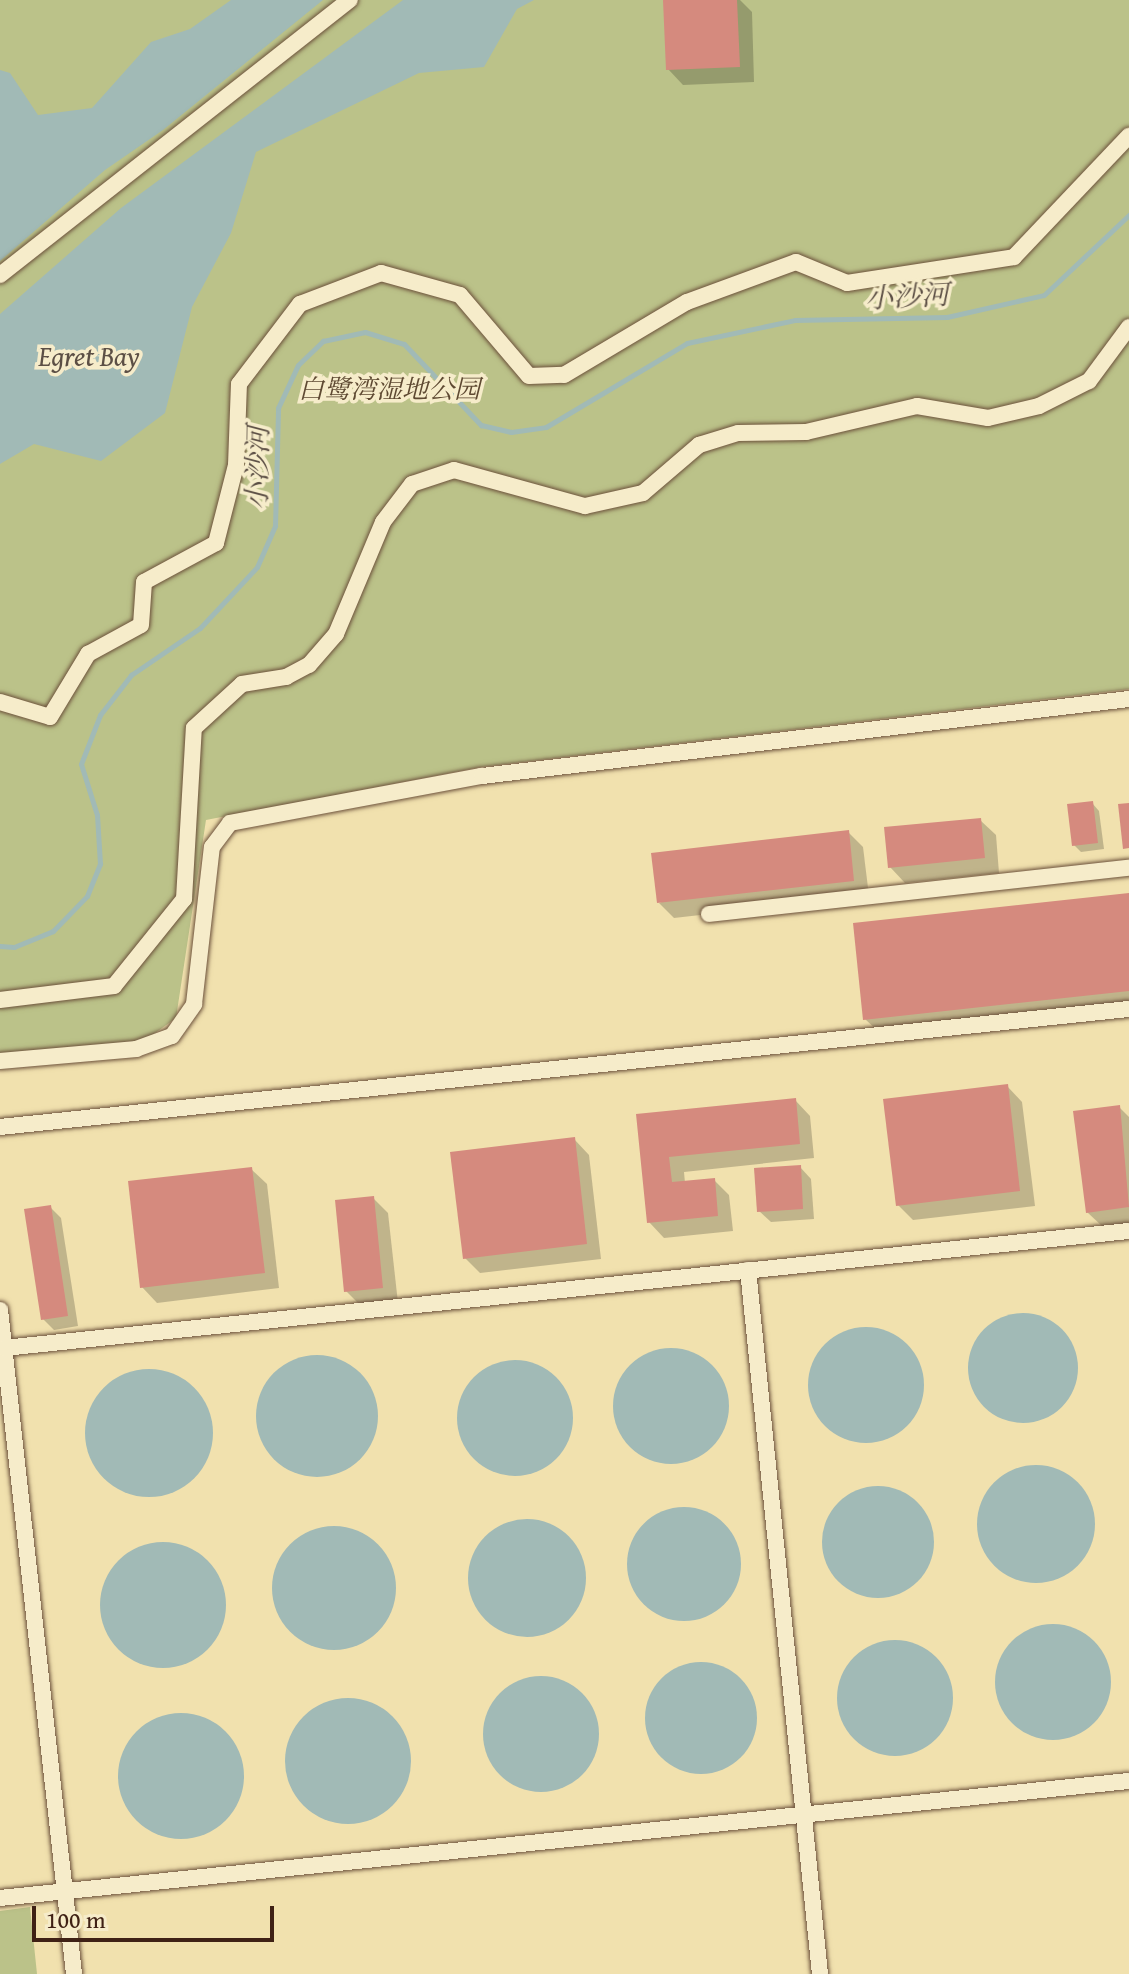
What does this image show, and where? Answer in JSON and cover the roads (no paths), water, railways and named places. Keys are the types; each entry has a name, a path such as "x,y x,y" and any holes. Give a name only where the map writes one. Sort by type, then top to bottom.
{"street":[{"path":"0,275 350,0"},
{"path":"0,702 50,717 88,654 141,625 144,582 216,543 236,465 239,384 300,304 381,273 460,295 529,376 564,375 687,302 796,262 847,283 1014,257 1129,136"},
{"path":"0,1000 114,986 184,899 194,728 242,684 286,677 309,665 336,634 383,522 412,484 454,470 585,506 643,493 699,445 738,433 806,432 917,406 988,418 1039,406 1089,381 1129,327"},
{"path":"0,1061 136,1049 172,1036 194,1004 212,847 230,823 482,776 1129,699"},
{"path":"709,914 1129,868"},
{"path":"0,1127 1129,1009"},
{"path":"4,1348 1129,1231"},
{"path":"748,1270 820,1974"},
{"path":"0,1310 74,1974"},
{"path":"0,1898 1129,1781"}],"water":[{"path":"231,0 323,0 163,130 105,170 0,261 0,70 10,73 38,115 92,108 151,42 190,29"},
{"name":"Egret Bay","path":"403,0 534,0 517,9 484,67 419,73 256,152 231,233 192,307 165,413 101,461 34,444 0,464 0,314 121,208"},
{"path":"1023,1313 1044,1317 1062,1329 1074,1347 1078,1368 1074,1389 1062,1407 1044,1419 1023,1423 1002,1419 984,1407 972,1389 968,1368 972,1347 984,1329 1002,1317"},
{"path":"866,1327 888,1332 907,1344 919,1363 924,1385 919,1407 907,1426 888,1438 866,1443 844,1438 825,1426 813,1407 808,1385 813,1363 825,1344 844,1332"},
{"path":"671,1348 693,1352 712,1365 725,1384 729,1406 725,1428 712,1447 693,1460 671,1464 649,1460 630,1447 617,1428 613,1406 617,1384 630,1365 649,1352"},
{"path":"317,1355 340,1360 360,1373 373,1393 378,1416 373,1439 360,1459 340,1472 317,1477 294,1472 274,1459 261,1439 256,1416 261,1393 274,1373 294,1360"},
{"path":"515,1360 537,1364 556,1377 569,1396 573,1418 569,1440 556,1459 537,1472 515,1476 493,1472 474,1459 461,1440 457,1418 461,1396 474,1377 493,1364"},
{"path":"149,1369 174,1374 194,1388 208,1408 213,1433 208,1458 194,1478 174,1492 149,1497 124,1492 104,1478 90,1458 85,1433 90,1408 104,1388 124,1374"},
{"path":"1036,1465 1059,1469 1078,1482 1091,1501 1095,1524 1091,1547 1078,1566 1059,1579 1036,1583 1013,1579 994,1566 981,1547 977,1524 981,1501 994,1482 1013,1469"},
{"path":"878,1486 900,1490 918,1502 930,1520 934,1542 930,1564 918,1582 900,1594 878,1598 856,1594 838,1582 826,1564 822,1542 826,1520 838,1502 856,1490"},
{"path":"684,1507 706,1511 725,1523 737,1542 741,1564 737,1586 725,1605 706,1617 684,1621 662,1617 643,1605 631,1586 627,1564 631,1542 643,1523 662,1511"},
{"path":"527,1519 560,1529 576,1545 586,1578 576,1611 560,1627 527,1637 494,1627 478,1611 468,1578 478,1545 494,1529"},
{"path":"334,1526 358,1531 378,1544 391,1564 396,1588 391,1612 378,1632 358,1645 334,1650 310,1645 290,1632 277,1612 272,1588 277,1564 290,1544 310,1531"},
{"path":"163,1542 187,1547 207,1561 221,1581 226,1605 221,1629 207,1649 187,1663 163,1668 139,1663 119,1649 105,1629 100,1605 105,1581 119,1561 139,1547"},
{"path":"1053,1624 1075,1629 1094,1641 1106,1660 1111,1682 1106,1704 1094,1723 1075,1735 1053,1740 1031,1735 1012,1723 1000,1704 995,1682 1000,1660 1012,1641 1031,1629"},
{"path":"895,1640 917,1644 936,1657 949,1676 953,1698 949,1720 936,1739 917,1752 895,1756 873,1752 854,1739 841,1720 837,1698 841,1676 854,1657 873,1644"},
{"path":"701,1662 723,1666 741,1678 753,1696 757,1718 753,1740 741,1758 723,1770 701,1774 679,1770 661,1758 649,1740 645,1718 649,1696 661,1678 679,1666"},
{"path":"541,1676 563,1681 582,1693 594,1712 599,1734 594,1756 582,1775 563,1787 541,1792 519,1787 500,1775 488,1756 483,1734 488,1712 500,1693 519,1681"},
{"path":"348,1698 372,1703 392,1717 406,1737 411,1761 406,1785 392,1805 372,1819 348,1824 324,1819 304,1805 290,1785 285,1761 290,1737 304,1717 324,1703"},
{"path":"181,1713 205,1717 226,1731 240,1752 244,1776 240,1800 226,1821 205,1835 181,1839 157,1835 136,1821 122,1800 118,1776 122,1752 136,1731 157,1717"}],"waterway":[{"name":"小沙河","path":"0,946 14,947 53,931 87,896 100,864 97,815 81,764 100,715 131,675 200,628 257,567 275,526 278,408 298,365 323,341 365,332 404,344 481,425 511,432 546,427 687,343 795,320 947,317 1044,295 1129,215"}],"park label":[{"name":"白鹭湾湿地公园","path":"389,389"}]}
